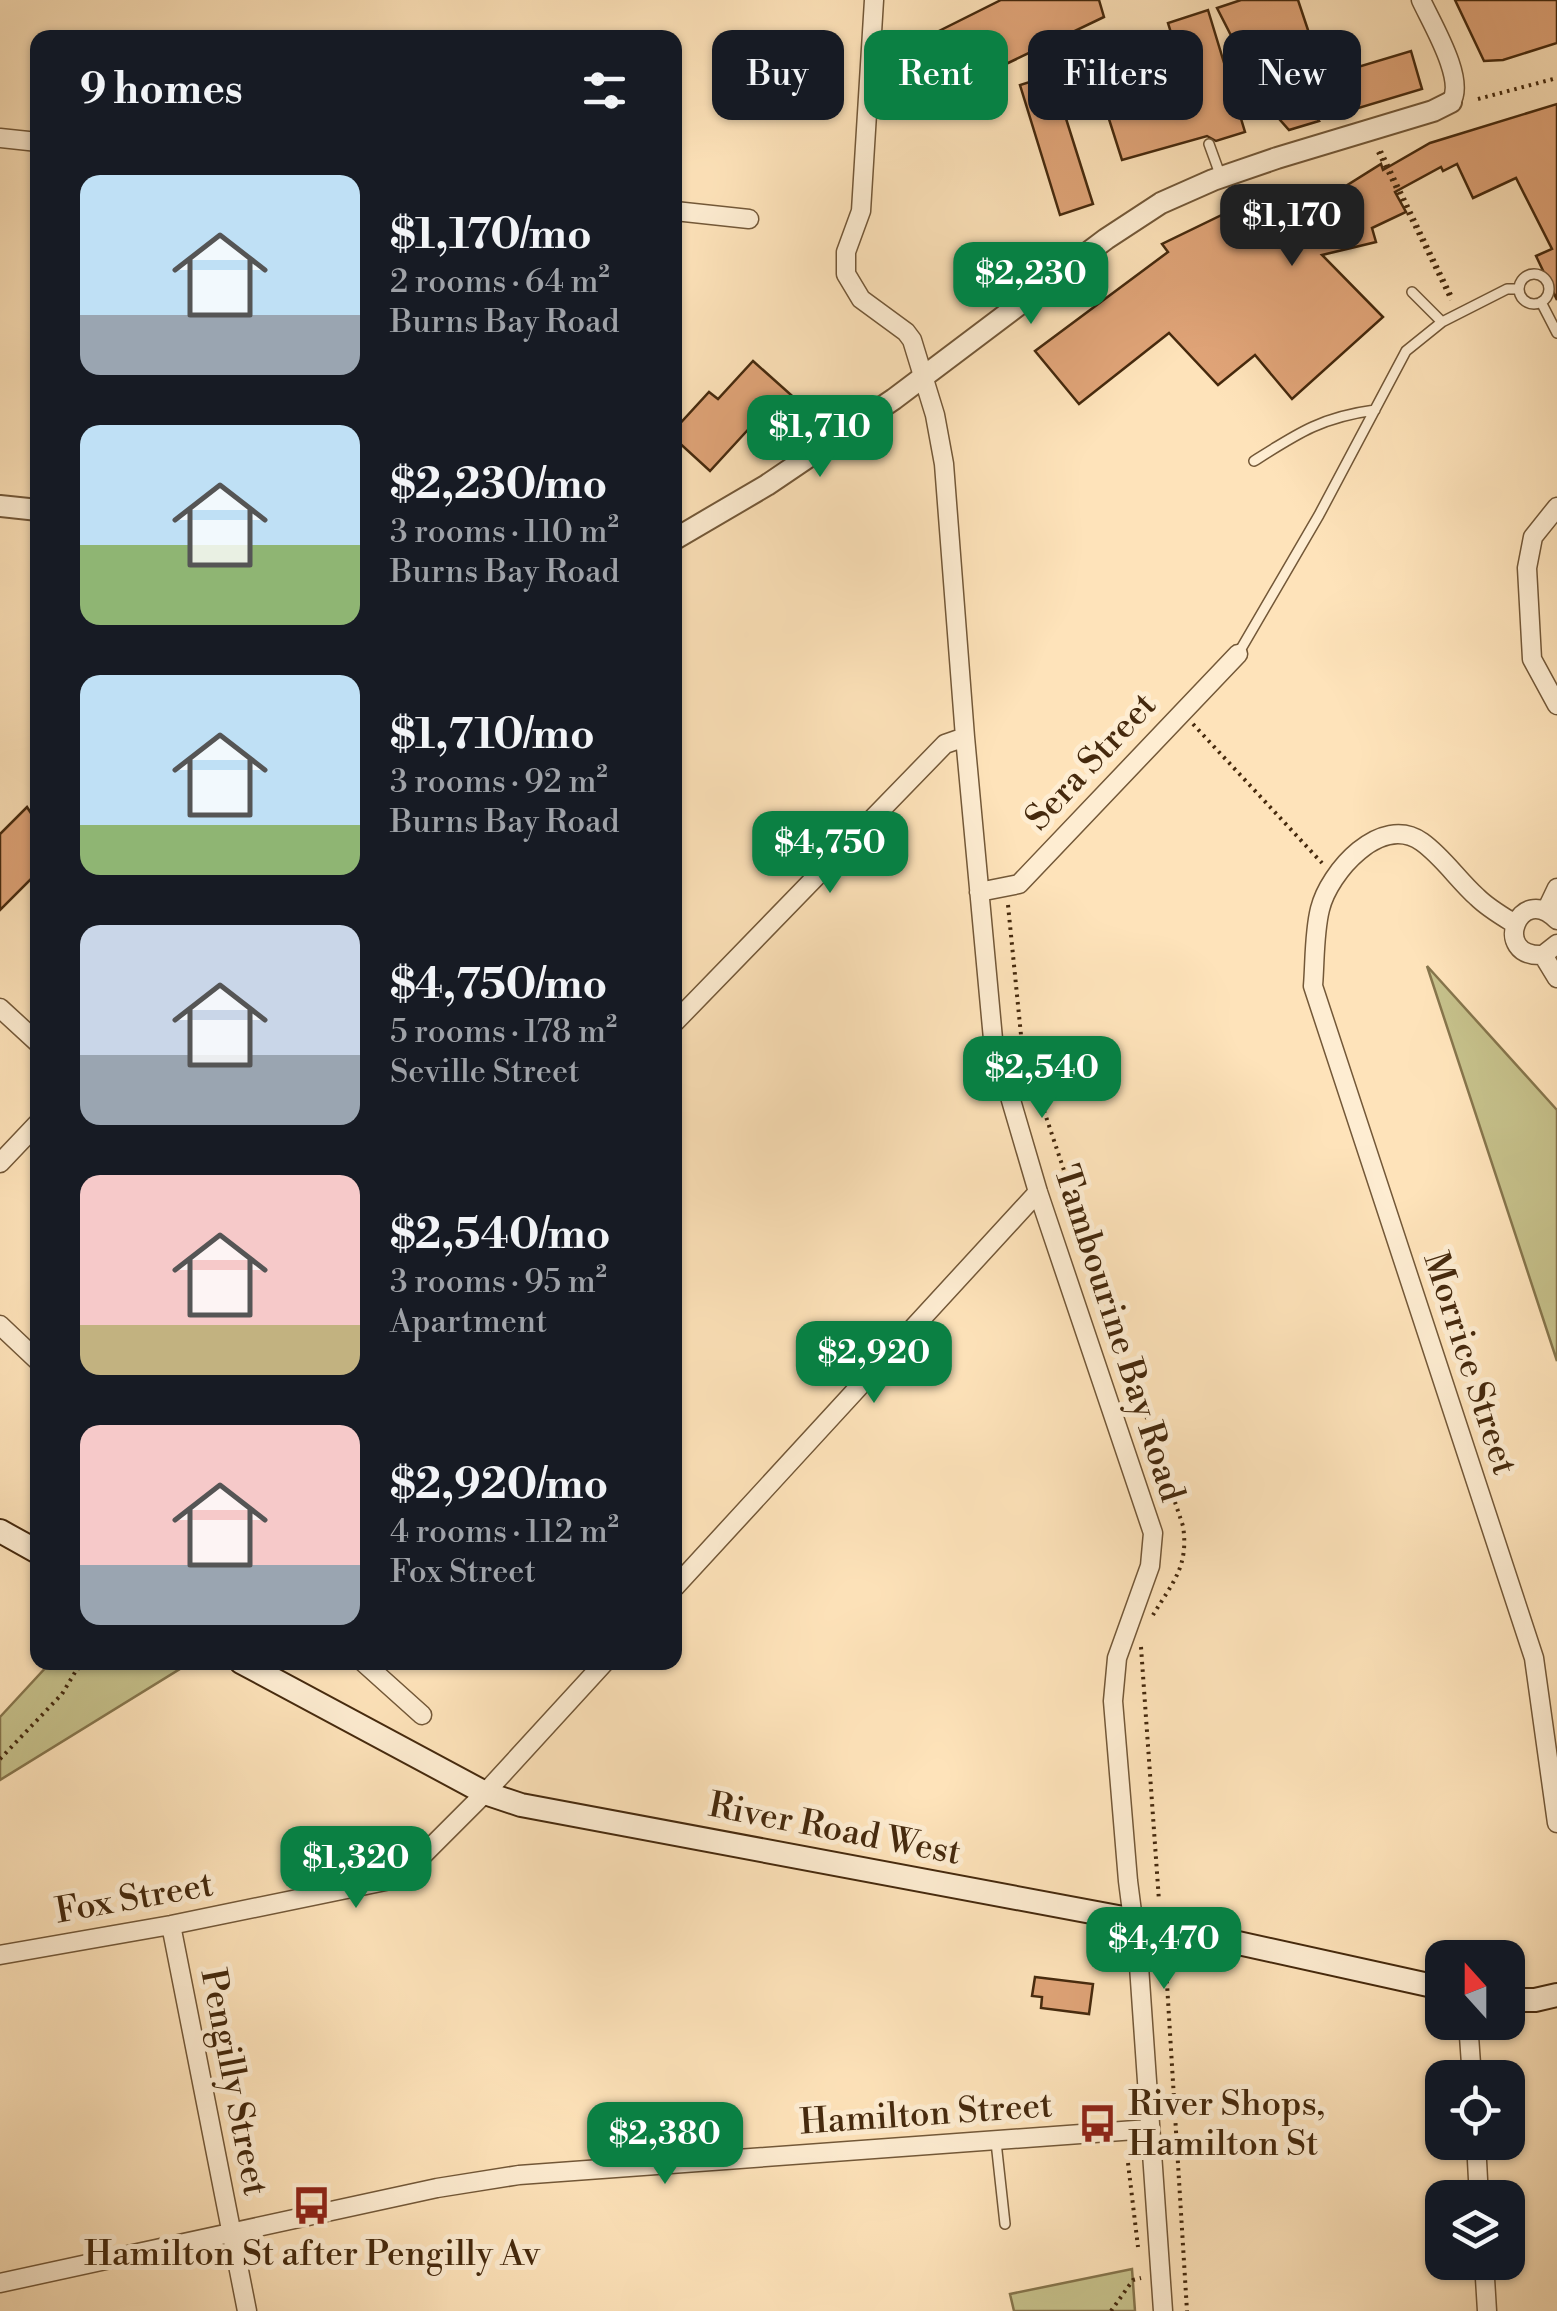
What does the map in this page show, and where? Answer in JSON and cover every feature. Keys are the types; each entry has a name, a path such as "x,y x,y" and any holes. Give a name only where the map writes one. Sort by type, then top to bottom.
{"main road":[{"path":"0,1532 30,1548"},
{"name":"River Road West","path":"262,1670 486,1793 540,1808 1134,1920 1425,1984"},
{"path":"1525,2000 1557,1995"}],"street":[{"name":"Tambourine Bay Road","path":"874,0 861,210 846,252 846,274 861,299 906,332 917,349 925,377 944,464 993,1039 1038,1192 1152,1533 1150,1566 1122,1641 1114,1677 1163,2311"},
{"path":"682,535 768,484 925,377 1136,218 1221,177 1451,102 1457,90 1454,76 1421,0"},
{"path":"0,138 30,141"},
{"path":"682,212 750,219"},
{"path":"0,506 30,509"},
{"path":"1557,508 1534,537 1527,568 1532,660 1557,705"},
{"name":"Sera Street","path":"979,892 1019,884 1238,654"},
{"path":"682,1015 945,744 965,737"},
{"path":"1336,878 1371,842 1388,835 1415,838 1478,898 1515,924"},
{"name":"Morrice Street","path":"1336,878 1320,906 1313,986 1534,1658 1557,1823"},
{"path":"1557,888 1552,915 1525,912 1515,924 1514,938 1528,954 1550,950 1557,978"},
{"path":"0,1008 30,1036"},
{"path":"0,1163 30,1131"},
{"path":"682,1579 1038,1192"},
{"path":"0,1325 30,1353"},
{"path":"371,1670 422,1715"},
{"name":"Fox Street","path":"0,1955 400,1878 486,1793 598,1670"},
{"name":"Pengilly Street","path":"171,1925 247,2311"},
{"name":"Hamilton Street","path":"0,2283 436,2188 519,2175 1149,2129"},
{"path":"1485,2280 1487,2311"}],"lane":[{"path":"1209,144 1221,177"},
{"path":"1519,290 1528,276 1545,278 1550,289 1540,302"},
{"path":"1238,654 1319,515 1406,351 1458,313 1507,289 1519,290"},
{"path":"1519,290 1524,300 1540,302"},
{"path":"1412,292 1442,322"},
{"path":"1540,302 1557,333"},
{"path":"1254,460 1310,426 1343,414 1375,410"},
{"path":"996,2142 1004,2224"}],"path":[{"path":"1478,98 1556,78 1557,86"},
{"path":"1380,151 1458,313"},
{"path":"1180,711 1336,878"},
{"path":"0,1759 62,1694 76,1670"},
{"path":"1165,1951 1187,2311"},
{"path":"1128,2163 1139,2248"},
{"path":"1111,2311 1133,2280 1160,2273"}],"shaded area":[{"path":"1427,966 1557,1110 1557,1361"},
{"path":"44,1670 178,1670 0,1780 0,1717"},
{"path":"1132,2269 1135,2311 1014,2311 1010,2294"}],"building":[{"path":"1001,0 1099,0 1104,17 1077,30 1028,30 1028,53 1008,63 1008,30 941,30"},
{"path":"1241,0 1298,0 1308,30 1228,30 1217,8"},
{"path":"1455,0 1557,0 1557,43 1503,60 1484,61"},
{"path":"1208,10 1223,59 1223,120 1241,120 1245,132 1216,141 1207,136 1122,160 1109,120 1203,120 1203,30 1170,30 1168,23"},
{"path":"1411,51 1422,89 1361,107 1361,66"},
{"path":"1028,82 1028,111 1020,85"},
{"path":"1557,104 1557,300 1536,256 1552,249 1516,178 1473,198 1457,164 1443,171 1441,167 1395,192 1406,212 1372,228 1376,242 1322,255 1383,317 1292,399 1255,355 1218,385 1169,333 1079,404 1035,351 1168,252 1162,244 1263,195 1277,208 1317,204 1381,164 1383,170 1430,143"},
{"path":"1031,120 1066,120 1093,204 1060,215"},
{"path":"1280,120 1319,121 1289,130"},
{"path":"753,361 799,402 781,421 767,409 710,471 682,445 682,421 709,392 718,399"},
{"path":"27,807 30,880 0,910 0,834"},
{"path":"1035,1977 1093,1984 1089,2014 1041,2008 1042,1997 1032,1996"}],"place":[{"name":"River Shops, Hamilton St","path":"1098,2123"},
{"name":"Hamilton St after Pengilly Av","path":"312,2206"}]}
